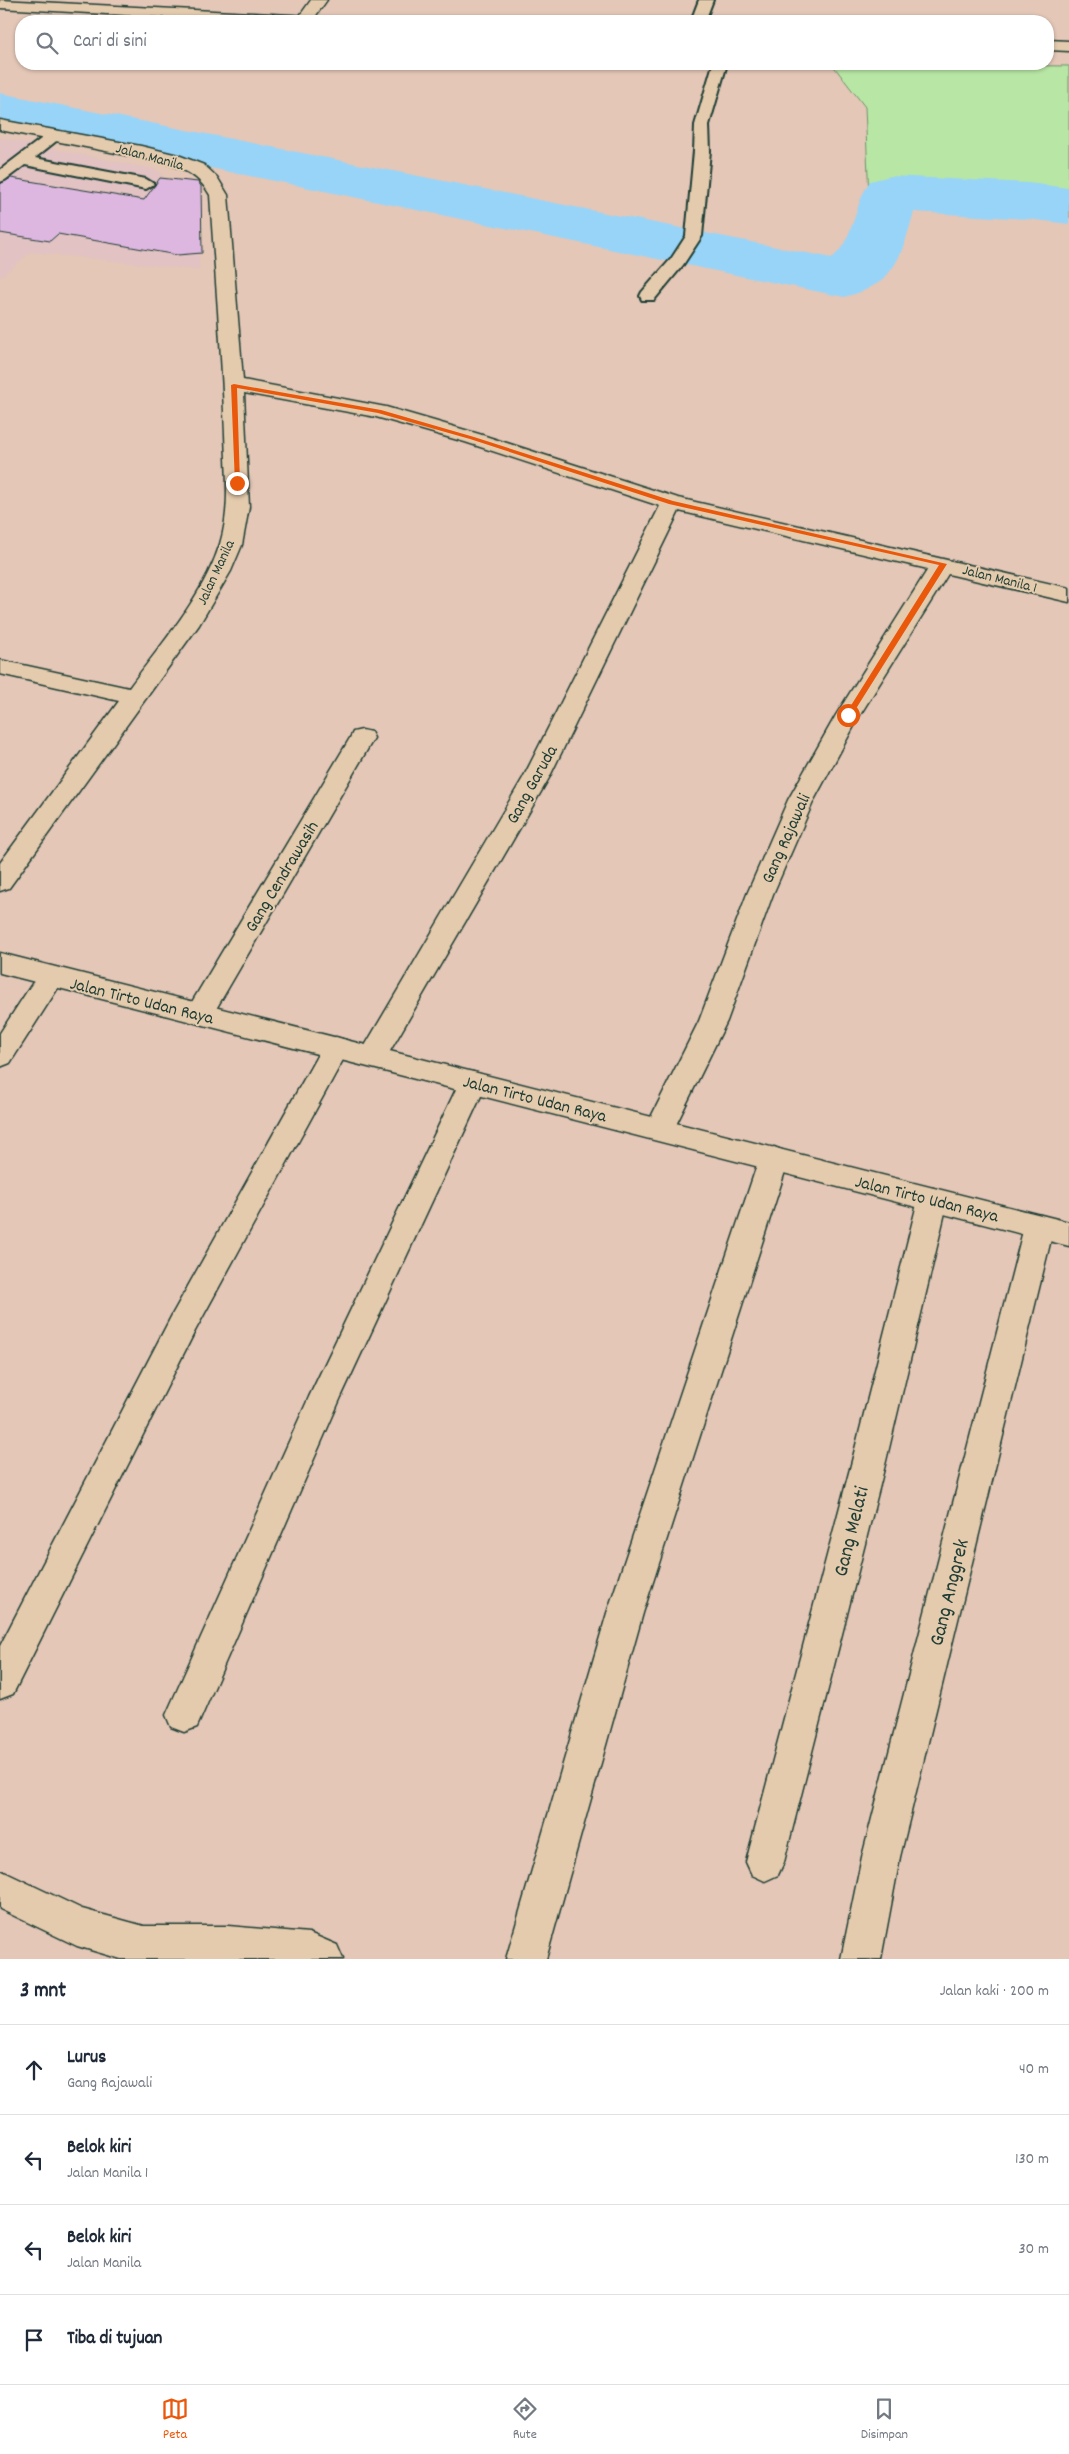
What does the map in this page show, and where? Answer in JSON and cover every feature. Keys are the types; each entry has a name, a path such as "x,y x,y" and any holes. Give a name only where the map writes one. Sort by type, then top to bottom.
{"street":[{"path":"308,15 319,0"},
{"path":"0,3 203,15"},
{"path":"1054,45 1069,46"},
{"name":"Jalan Manila","path":"0,125 172,159 198,169 211,181 219,195 234,385 237,517 232,539 212,586 191,620 0,882"},
{"name":"Jalan Manila 1","path":"234,385 379,411 410,419 672,502 1069,594"},
{"name":"Gang Garuda","path":"373,1056 536,778 608,636 672,502"},
{"name":"Gang Rajawali","path":"660,1129 712,1021 760,894 801,800 848,715 943,564"},
{"path":"0,667 136,697"},
{"name":"Gang Cendrawasih","path":"199,1014 362,738"},
{"name":"Jalan Tirto Udan Raya","path":"0,963 373,1056 1054,1231"},
{"path":"0,1056 51,977"},
{"path":"0,1682 184,1322 336,1047"},
{"path":"184,1715 325,1397 474,1083"},
{"path":"526,1959 625,1613 774,1159"},
{"name":"Gang Melati","path":"765,1862 933,1200"},
{"name":"Gang Anggrek","path":"861,1959 881,1856 1054,1231"},
{"path":"0,1890 77,1927 144,1946 228,1946 309,1953 324,1959"}],"lane":[{"path":"700,15 706,0"},
{"path":"648,296 677,262 694,236 702,151 702,125 718,70"},
{"path":"0,177 56,136"},
{"path":"22,160 146,184"}],"shaded area":[{"path":"0,138 156,170 198,205 199,270 31,252 0,277"}],"green space":[{"path":"1054,66 1069,66 1069,218 869,197 865,107 837,70 1054,70"}],"building":[{"path":"11,178 144,200 160,178 198,182 201,186 202,253 177,255 58,234 50,241 0,233 0,184"}],"waterway":[{"path":"0,109 844,279 870,258 891,193 1028,201 1069,206"}],"route":[{"path":"237,483 234,385 379,411 472,438 672,502 943,564 848,715"}]}
